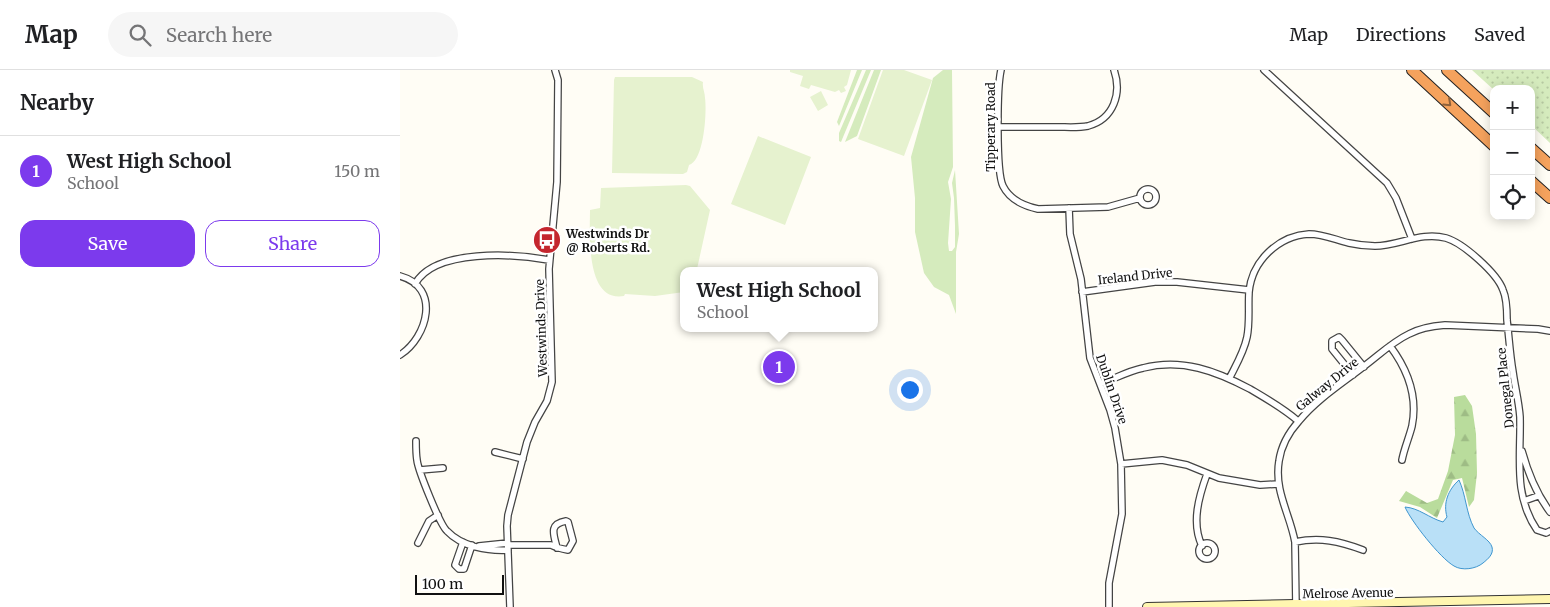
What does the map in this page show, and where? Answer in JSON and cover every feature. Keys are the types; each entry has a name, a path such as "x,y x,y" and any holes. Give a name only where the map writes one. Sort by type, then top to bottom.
{"highway":[{"path":"1412,70 1490,142"},
{"path":"1447,70 1490,109"},
{"path":"1535,152 1550,165"},
{"path":"1535,185 1550,198"}],"main road":[{"name":"Melrose Avenue","path":"1147,607 1348,606 1550,599"}],"street":[{"name":"Westwinds Drive","path":"510,607 508,515 529,435 547,401 552,382 549,260 557,182 558,80 555,70"},
{"name":"Tipperary Road","path":"1001,70 999,86 1001,180 1004,187 1017,202 1038,208 1108,207 1140,198"},
{"path":"999,128 1079,127 1095,123 1110,111 1116,98 1117,85 1114,70"},
{"path":"1264,70 1387,183 1396,198 1412,239"},
{"name":"Dublin Drive","path":"1069,208 1070,234 1079,268 1090,358 1114,428 1121,464 1122,514 1109,583 1109,607"},
{"name":"Donegal Place","path":"1229,379 1241,357 1247,337 1249,290 1255,270 1273,248 1299,236 1318,235 1351,244 1379,246 1428,236 1437,236 1455,242 1467,250 1494,276 1500,284 1505,297 1513,373 1520,415 1518,469 1524,501 1538,530 1550,531"},
{"path":"415,284 419,277 433,266 457,260 504,256 549,260"},
{"path":"400,276 419,287 426,300 427,313 418,336 410,347 400,355"},
{"name":"Ireland Drive","path":"1082,292 1155,282 1177,282 1249,290"},
{"name":"Galway Drive","path":"1296,606 1295,542 1278,484 1279,461 1282,450 1298,422 1311,408 1352,375 1390,346 1414,332 1434,326 1508,327 1550,331"},
{"path":"1352,375 1332,349 1334,338 1339,337 1364,367"},
{"path":"1390,346 1406,370 1414,403 1411,427 1402,460"},
{"path":"1100,384 1126,373 1158,365 1188,365 1202,368 1229,379 1275,403 1298,422"},
{"path":"416,441 417,461 446,531 464,542 486,550 508,546 551,545 557,548 568,550 572,541 568,522 566,521 554,526 557,548"},
{"name":"Donegal Place","path":"1520,446 1538,496 1550,512"},
{"path":"494,452 523,459"},
{"path":"1121,464 1152,460 1169,461 1187,465 1219,478 1260,485 1278,484"},
{"path":"420,470 443,468"},
{"path":"1202,546 1197,530 1197,516 1200,496 1207,474"},
{"path":"1524,501 1538,496"},
{"path":"418,543 429,521 438,515"},
{"path":"1295,542 1325,539 1346,543 1363,550"},
{"path":"464,542 455,565 459,569 464,569 474,546"}],"green space":[{"path":"790,70 851,70 847,85 844,87 846,91 841,93 839,90 835,92 811,85 809,89 800,86 803,76 790,72"},
{"path":"857,70 862,70 839,126 837,122"},
{"path":"866,70 871,70 841,142 839,141 839,133"},
{"path":"874,70 881,70 857,136 845,142"},
{"path":"883,70 904,70 932,80 904,156 858,139"},
{"path":"943,70 952,70 953,167 948,182 951,199 948,243 949,251 952,251 955,247 952,183 955,170 959,234 956,252 956,314 949,295 934,287 924,273 915,232 915,198 911,157 933,78"},
{"path":"1472,70 1550,70 1550,143 1535,129 1535,85 1490,86"},
{"path":"615,77 692,77 703,82 706,105 705,124 698,155 694,162 689,165 687,172 683,174 612,173"},
{"path":"821,91 828,105 818,111 810,97"},
{"path":"758,136 811,157 785,225 731,204"},
{"path":"686,185 690,186 710,210 697,267 680,267 680,293 655,296 625,294 624,296 611,295 602,289 596,278 590,249 590,210 600,208 601,188"},
{"path":"1465,395 1472,406 1476,434 1477,473 1474,500 1469,507 1462,478 1453,480 1437,518 1420,507 1399,501 1406,491 1427,503 1438,499 1448,471 1455,435 1454,397"}],"water":[{"path":"1459,480 1474,528 1492,547 1490,556 1483,563 1469,569 1454,566 1448,562 1419,530 1405,507 1415,509 1443,522 1447,517 1447,497"}],"place":[{"name":"Westwinds Dr @ Roberts Rd.","path":"547,240"},
{"name":"West High School","path":"779,367"}]}
